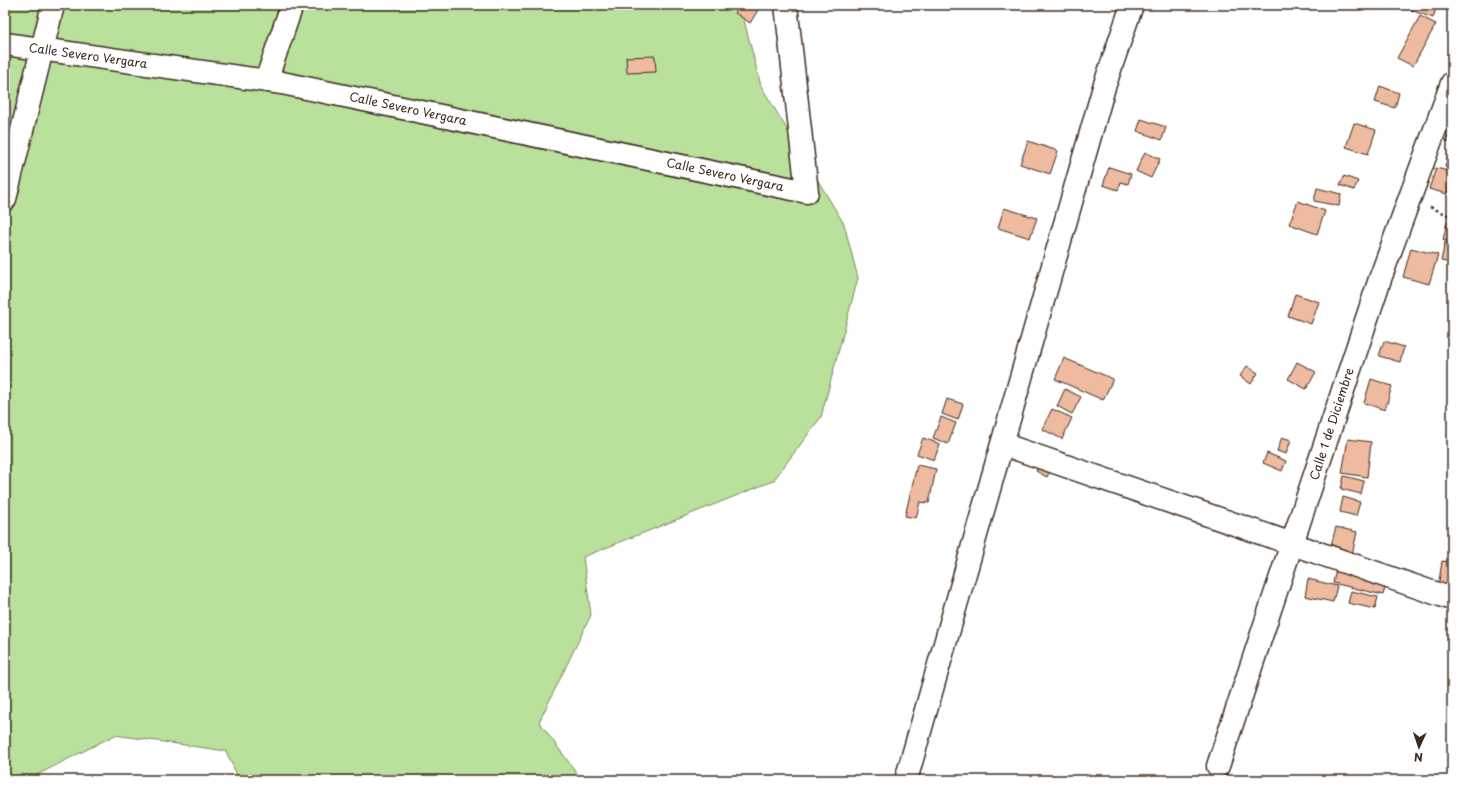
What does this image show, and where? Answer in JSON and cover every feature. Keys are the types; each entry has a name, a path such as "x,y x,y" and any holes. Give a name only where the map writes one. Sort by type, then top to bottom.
{"street":[{"path":"5,199 53,5"},
{"path":"266,81 292,5"},
{"name":"Calle Severo Vergara","path":"5,44 266,81 807,192 786,5"},
{"path":"906,780 1104,87 1132,5"},
{"name":"Calle 1 de Diciembre","path":"1218,766 1380,279 1452,83"},
{"path":"1002,444 1452,599"}],"green space":[{"path":"5,5 740,5 761,86 844,224 858,278 821,417 773,481 583,557 591,615 539,722 582,780 239,780 226,751 115,735 27,780 5,780"}],"building":[{"path":"740,5 750,5 758,10 750,23 735,13"},
{"path":"1413,5 1437,5 1433,18 1411,10"},
{"path":"1420,16 1436,24 1413,66 1397,58"},
{"path":"655,56 656,72 627,73 626,57"},
{"path":"1380,86 1399,93 1395,108 1375,102"},
{"path":"1141,119 1166,127 1162,140 1137,131"},
{"path":"1354,123 1376,130 1368,154 1346,147"},
{"path":"1452,127 1452,143 1446,141"},
{"path":"1028,141 1058,151 1050,174 1020,164"},
{"path":"1452,148 1452,169 1445,167"},
{"path":"1145,152 1160,159 1151,178 1136,171"},
{"path":"1109,167 1131,174 1128,184 1121,182 1118,190 1103,185"},
{"path":"1436,168 1452,172 1447,194 1429,189"},
{"path":"1344,176 1358,181 1354,190 1340,185"},
{"path":"1317,188 1341,194 1339,206 1314,201"},
{"path":"1298,201 1325,211 1317,234 1289,224"},
{"path":"1004,208 1037,218 1030,238 998,228"},
{"path":"1447,222 1452,223 1452,242 1443,240"},
{"path":"1445,242 1452,244 1452,263 1441,261"},
{"path":"1411,248 1438,255 1429,284 1403,277"},
{"path":"1295,294 1319,302 1311,324 1288,316"},
{"path":"1384,341 1404,347 1400,362 1379,356"},
{"path":"1064,358 1113,379 1103,400 1055,379"},
{"path":"1297,362 1316,372 1306,389 1288,379"},
{"path":"1247,366 1258,373 1251,384 1240,376"},
{"path":"1371,379 1392,386 1385,410 1364,403"},
{"path":"1065,389 1081,397 1072,414 1057,406"},
{"path":"947,399 963,404 958,420 942,414"},
{"path":"1052,409 1072,418 1062,439 1042,429"},
{"path":"941,417 956,423 948,444 933,438"},
{"path":"1282,437 1291,440 1286,454 1277,451"},
{"path":"923,438 940,444 934,460 917,454"},
{"path":"1348,439 1371,442 1367,477 1342,473"},
{"path":"1267,453 1286,461 1282,471 1263,463"},
{"path":"1041,461 1052,467 1047,477 1036,471"},
{"path":"917,465 936,469 929,503 920,502 916,518 905,516"},
{"path":"1344,476 1364,481 1361,494 1341,489"},
{"path":"1343,497 1360,502 1356,516 1340,512"},
{"path":"1336,527 1357,532 1352,555 1330,549"},
{"path":"1339,555 1387,581 1383,595 1333,583"},
{"path":"1442,561 1452,562 1452,590 1438,588"},
{"path":"1308,579 1337,586 1333,602 1305,596"},
{"path":"1351,591 1378,597 1375,609 1348,603"}]}
